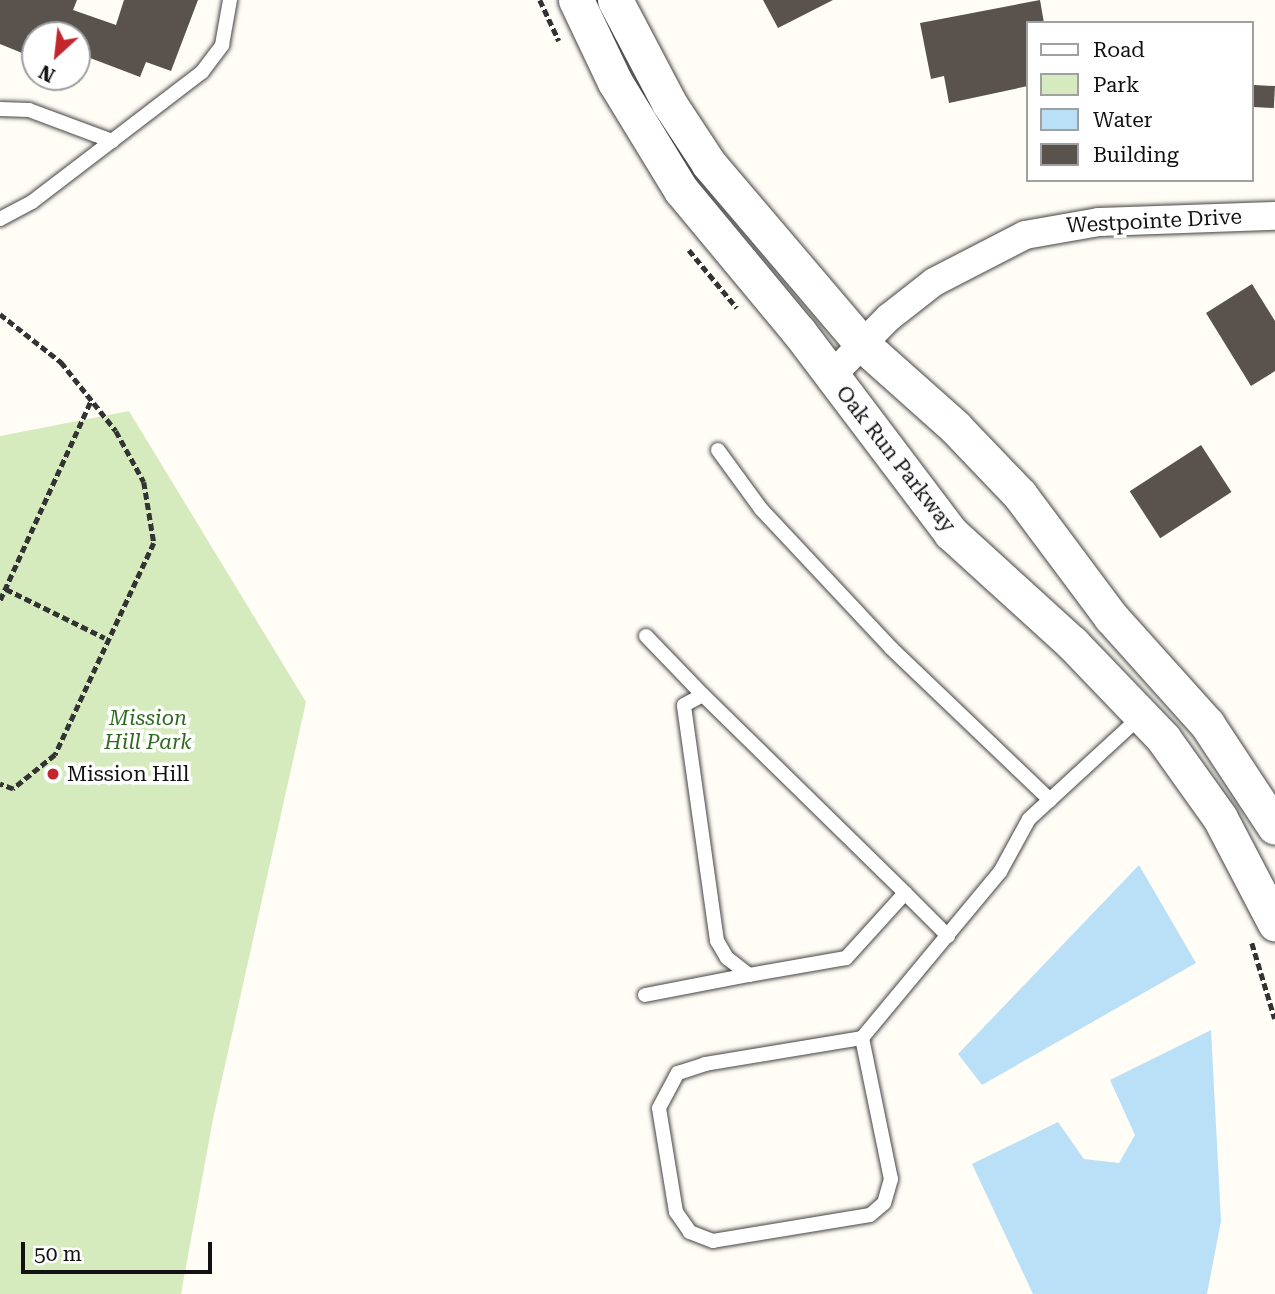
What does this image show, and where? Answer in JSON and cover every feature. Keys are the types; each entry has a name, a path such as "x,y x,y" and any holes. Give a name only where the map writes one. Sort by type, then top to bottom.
{"street":[{"name":"Oak Run Parkway","path":"576,0 621,93 681,190 832,375 951,533 1142,715 1220,818 1275,923"},
{"path":"615,0 669,103 709,164 862,344 963,434 1020,495 1111,617 1215,734 1275,827"},
{"name":"Westpointe Drive","path":"832,375 862,344 958,265 1025,234 1099,222 1275,216"}],"lane":[{"path":"0,219 32,202 202,72 222,45 230,0"},
{"path":"0,109 29,110 111,141"},
{"path":"718,450 761,509 891,648 1049,800"},
{"path":"646,636 948,936"},
{"path":"703,695 684,705 718,941 727,958 749,975"},
{"path":"863,1038 891,1179 884,1203 870,1215 713,1241 690,1232 676,1212 659,1108 678,1073 705,1063 863,1038 1000,872 1029,819 1142,715"},
{"path":"645,995 846,958 905,894"}],"path":[{"path":"0,314 61,362 91,400 145,482 153,543 105,638 55,755 13,789 0,784"},
{"path":"0,600 91,400"},
{"path":"6,589 105,638"}],"green space":[{"name":"Mission Hill Park","path":"129,411 306,702 213,1119 181,1294 0,1294 0,436"}],"water":[{"path":"1139,865 1196,963 982,1085 958,1054"},
{"path":"1211,1030 1221,1221 1207,1294 1033,1294 972,1164 1058,1122 1084,1159 1119,1163 1135,1135 1110,1080"}],"building":[{"path":"0,0 77,0 73,10 116,25 124,0 198,0 171,71 146,62 140,77 91,58 91,21 21,21 21,53 0,44"},
{"path":"763,0 833,0 778,28"},
{"path":"1040,0 1044,21 1026,21 1026,86 949,103 944,76 931,79 920,23"},
{"path":"1254,85 1275,86 1274,108 1254,107"},
{"path":"1252,284 1275,321 1275,371 1251,386 1206,313"},
{"path":"1201,445 1231,492 1160,538 1130,491"}],"place":[{"name":"Mission Hill","path":"53,774"}]}
